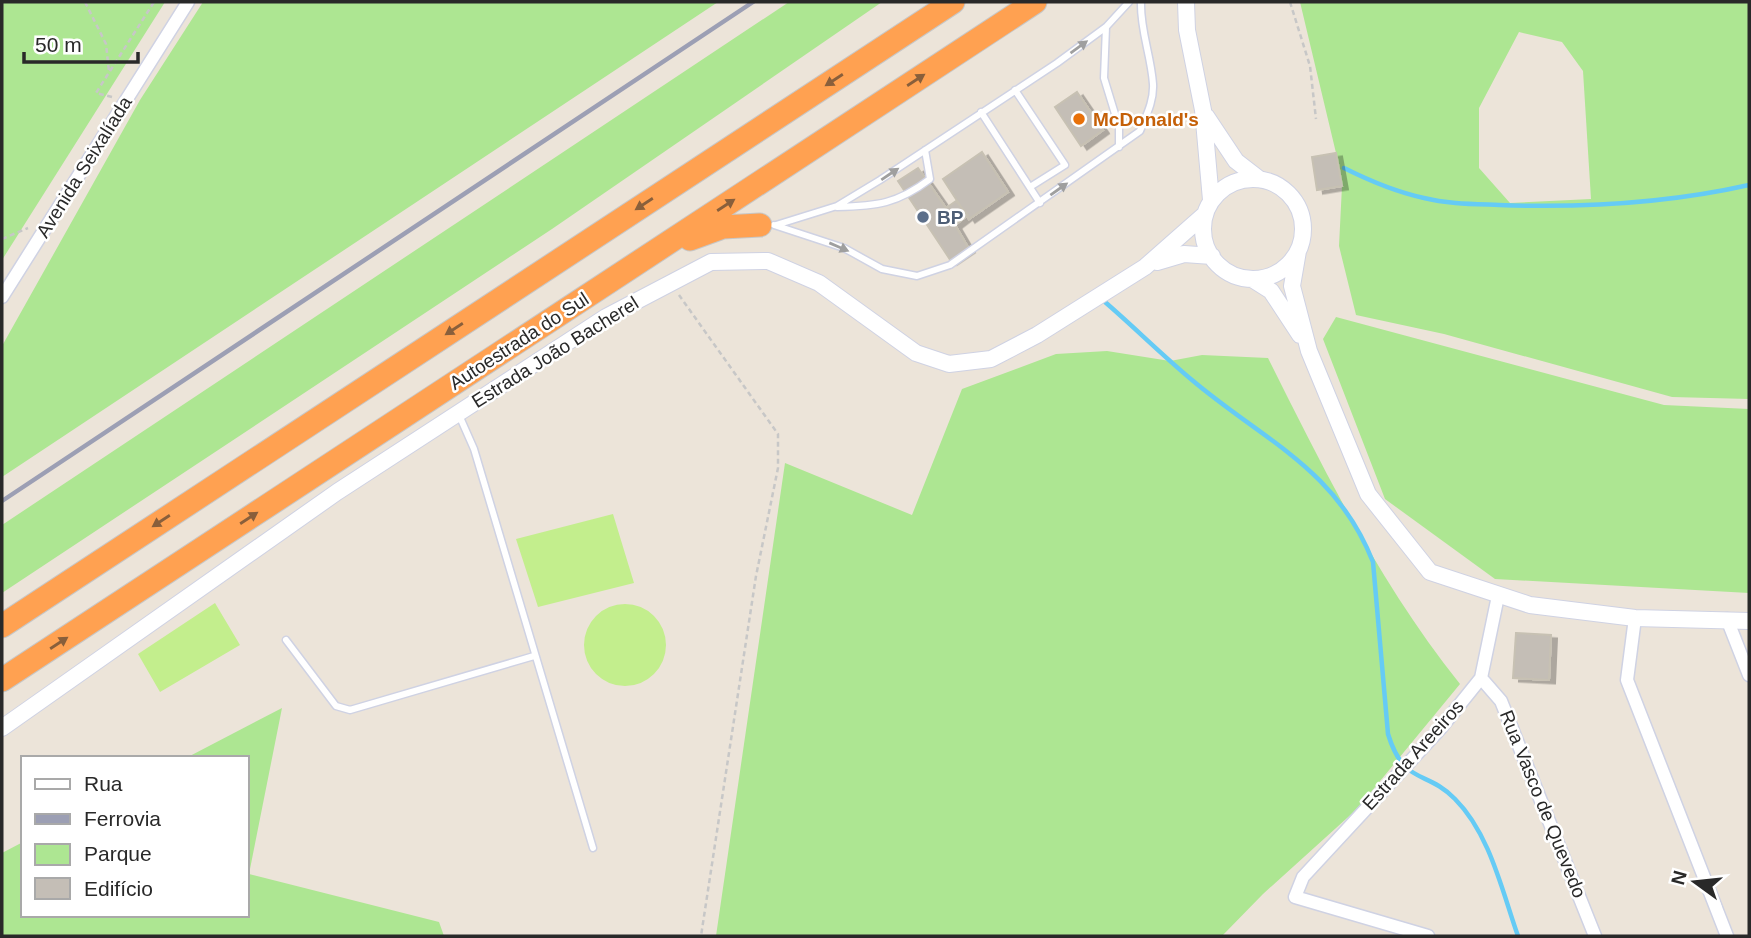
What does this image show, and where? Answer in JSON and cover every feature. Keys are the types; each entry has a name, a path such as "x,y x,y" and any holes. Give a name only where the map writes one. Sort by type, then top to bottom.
{"highway":[{"path":"2,626 953,2"},
{"name":"Autoestrada do Sul","path":"2,680 1035,2"},
{"path":"624,272 686,241 723,228 767,225"}],"street":[{"name":"Avenida Seixalíada","path":"2,297 188,2"},
{"path":"1186,2 1187,30 1203,110 1212,200"},
{"path":"1203,110 1222,144 1236,161 1258,178 1283,188 1295,200 1303,222 1292,286 1309,351 1368,494 1430,572 1530,606 1635,618 1749,621"},
{"path":"1258,178 1241,179 1227,185 1212,200 1204,215 1202,230 1206,247 1218,266 1234,276 1252,279 1272,276 1287,266 1298,251"},
{"name":"Estrada João Bacherel","path":"2,728 337,492 606,317 711,262 768,261 819,283 916,353 949,364 991,359 1037,335 1145,267 1204,215"},
{"name":"Estrada João Bacherel","path":"1145,267 1184,254 1212,256"},
{"path":"1252,279 1271,291 1309,351"},
{"name":"Estrada Areeiros","path":"1428,936 1295,897 1303,877 1440,729 1480,678 1498,596"},
{"path":"1635,618 1627,680 1727,936"},
{"path":"1727,619 1749,674"},
{"name":"Rua Vasco de Quevedo","path":"1480,678 1502,701 1595,936"}],"lane":[{"path":"835,207 925,150 1106,27 1129,2"},
{"path":"767,225 844,248 882,269 917,276 950,265 1140,131 1150,106 1153,84 1140,22 1142,2"},
{"path":"1106,27 1104,78 1119,127 1119,147"},
{"path":"1015,90 1065,166 1030,187"},
{"path":"981,112 1040,203"},
{"path":"767,225 835,207 879,206 920,187 930,179 925,150"},
{"path":"458,413 474,449 593,848"},
{"path":"286,640 336,706 350,710 534,656"}],"path":[{"path":"85,2 106,44 109,72"},
{"path":"112,97 96,93 154,2"},
{"path":"1290,2 1310,66 1317,119"},
{"path":"2,239 29,228"},
{"path":"671,283 778,434 778,468 756,576 701,936"}],"green space":[{"path":"2,2 165,2 2,260"},
{"path":"203,2 718,2 2,477 2,346 140,100"},
{"path":"789,2 882,2 552,229 2,593 2,525"},
{"path":"1300,2 1749,2 1749,399 1672,397 1444,334 1356,315 1339,246 1342,186","holes":["1519,32 1562,42 1583,71 1591,199 1510,203 1479,168 1479,108"]},
{"path":"1336,317 1664,405 1749,409 1749,593 1495,579 1385,499 1323,339"},
{"path":"1107,351 1170,361 1202,355 1268,358 1333,485 1379,567 1431,646 1460,684 1357,809 1263,894 1222,936 716,936 785,463 912,515 962,389 1056,354"},
{"path":"613,514 634,583 538,607 516,539"},
{"path":"215,603 240,645 160,692 138,654"},
{"path":"625,604 641,607 654,616 663,629 666,645 663,661 654,674 641,683 625,686 609,683 596,674 587,661 584,645 587,629 596,616 609,607"},
{"path":"282,708 249,874 439,922 444,936 2,936 2,853 21,843 21,917 248,917 248,756 190,756"}],"building":[{"name":"McDonald's","path":"1077,92 1103,130 1081,146 1055,107"},
{"path":"982,152 1008,192 969,219 943,179"},
{"path":"1336,153 1342,186 1317,190 1312,157"},
{"path":"918,168 946,208 956,201 968,215 955,225 969,249 951,261 898,181"},
{"path":"1516,633 1551,635 1549,680 1513,678"}],"waterway":[{"path":"1344,168 1383,186 1414,196 1480,204 1562,206 1625,203 1688,196 1749,185"},
{"path":"1105,302 1192,380 1296,459 1339,502 1358,530 1373,562 1388,734 1394,750 1409,770 1444,790 1467,813 1494,864 1518,936"}],"railway":[{"path":"2,501 753,2"}],"place":[{"name":"McDonald's","path":"1079,119"},
{"name":"BP","path":"923,217"}]}
